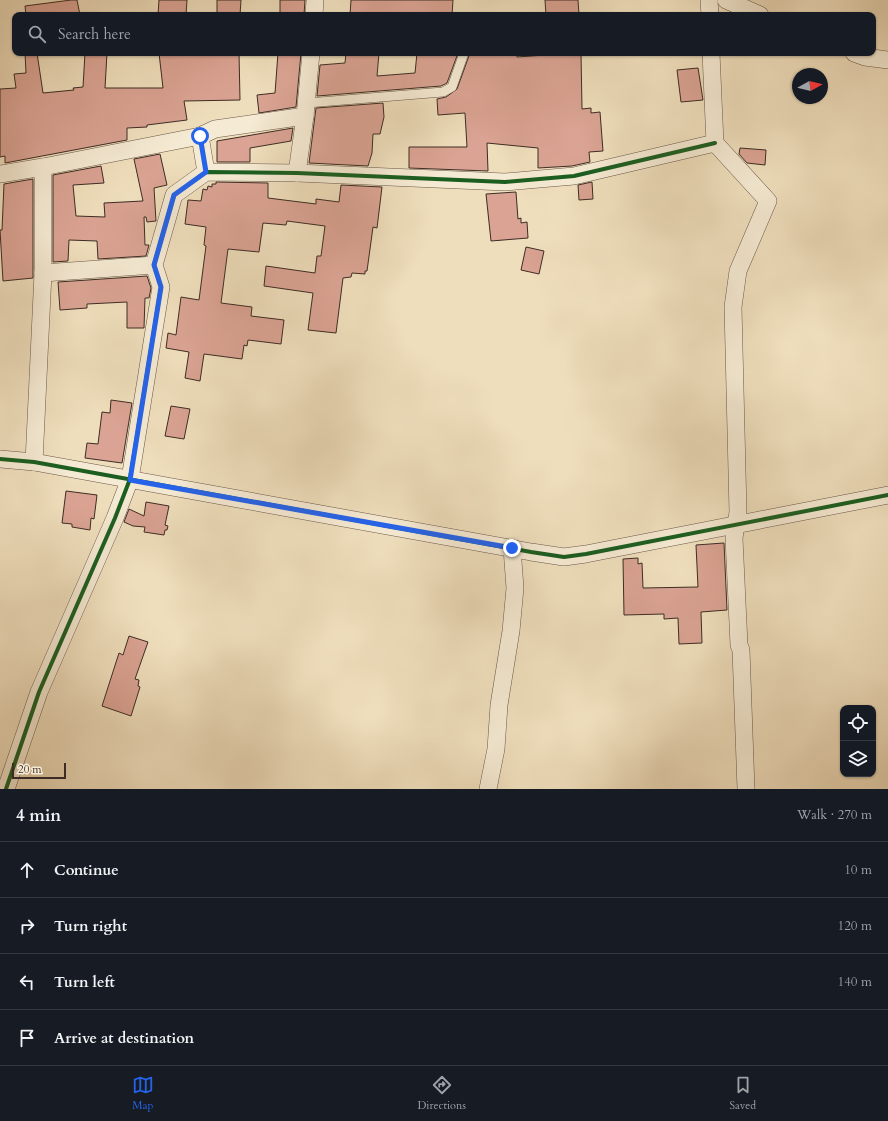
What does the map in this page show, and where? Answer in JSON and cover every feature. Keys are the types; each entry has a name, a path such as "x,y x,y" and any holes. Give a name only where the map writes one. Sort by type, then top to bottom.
{"street":[{"path":"314,12 315,0"},
{"path":"709,0 710,12"},
{"path":"726,0 753,12"},
{"path":"297,173 306,110 311,56"},
{"path":"711,56 715,143 768,201 738,271 733,308 737,524 734,538 739,645 741,650 746,789"},
{"path":"862,56 888,60"},
{"path":"0,174 200,136 215,129 306,110"},
{"path":"200,136 206,172"},
{"path":"6,789 39,692 115,518 130,480 161,287 154,265 174,195 206,172 297,173 505,182 574,176 715,143"},
{"path":"34,462 43,273 43,167"},
{"path":"43,273 154,265"},
{"path":"0,460 34,462 564,557 586,554 888,494"},
{"path":"488,789 496,749 500,705 511,631 515,588 512,548"}],"lane":[{"path":"306,110 443,92 452,87 463,56"}],"building":[{"path":"77,0 79,12 26,12 25,6"},
{"path":"159,0 187,0 186,12 158,12"},
{"path":"217,0 241,0 240,12 217,12"},
{"path":"280,0 305,0 304,12 280,12"},
{"path":"351,0 453,0 452,12 350,12"},
{"path":"545,0 578,0 579,12 546,12"},
{"path":"25,56 37,56 43,93 74,90 73,88 83,87 85,56 107,56 105,88 163,88 159,56 239,56 240,100 184,101 187,120 147,125 147,127 127,128 127,140 5,163 5,156 0,157 0,89 16,88 14,74 26,73"},
{"path":"278,56 301,56 296,107 259,113 257,95 275,93"},
{"path":"346,56 379,56 377,76 415,73 417,56 457,56 447,83 441,86 317,96 320,65 345,63"},
{"path":"469,56 581,56 582,109 591,108 591,113 600,112 603,151 589,152 590,162 572,166 538,168 538,148 487,143 488,171 409,168 409,147 467,147 465,113 438,115 437,99 446,97 457,89"},
{"path":"698,68 703,100 681,102 677,70"},
{"path":"383,103 384,117 380,134 373,134 372,153 368,166 309,163 316,108"},
{"path":"293,128 291,141 250,148 250,162 217,162 217,141"},
{"path":"740,148 766,150 765,165 747,163 739,154"},
{"path":"160,154 167,185 154,188 156,221 147,222 146,217 144,217 145,245 149,245 146,256 98,259 97,241 69,240 68,261 53,262 53,175 101,166 104,183 73,185 76,216 105,217 104,203 143,201 134,159"},
{"path":"33,179 33,278 3,281 0,230 2,230 4,184"},
{"path":"216,182 268,183 268,198 316,204 316,199 339,202 341,185 382,187 377,228 373,227 367,271 365,271 365,274 352,273 351,277 343,278 336,333 308,330 313,293 264,286 266,266 315,273 317,256 321,256 325,226 287,221 286,225 263,223 259,252 228,249 221,303 252,307 251,316 284,320 281,344 248,340 247,346 244,345 242,359 204,354 200,381 185,378 189,352 166,348 168,333 176,335 181,297 199,300 206,246 204,245 206,227 185,224 188,200 201,201 203,189 207,190 208,186 212,187 212,184 216,184"},
{"path":"592,182 593,199 579,200 578,185"},
{"path":"516,192 518,219 521,218 521,223 527,222 528,238 491,241 486,194"},
{"path":"526,247 544,251 539,274 521,270"},
{"path":"147,276 151,288 149,298 145,298 144,328 127,328 127,302 87,304 87,308 60,310 58,282"},
{"path":"111,400 132,403 122,463 85,458 87,443 98,444 102,412 110,413"},
{"path":"171,406 190,409 184,439 165,436"},
{"path":"66,491 97,495 94,519 91,518 90,530 72,527 72,524 62,523"},
{"path":"146,502 169,506 165,525 168,526 164,535 144,532 145,527 133,526 124,522 129,509 144,516"},
{"path":"724,543 727,610 701,612 702,643 679,644 678,618 664,619 664,614 624,615 623,559 638,558 638,564 642,563 643,588 698,587 696,545"},
{"path":"129,636 148,642 135,679 139,680 138,686 140,687 131,716 102,706 119,653 123,655"}],"cycle path":[{"path":"6,789 39,692 115,518 130,479 161,287 154,265 174,195 206,172 297,173 505,182 574,176 715,143"},
{"path":"0,459 34,462 564,557 888,495"}],"route":[{"path":"200,136 206,172 174,195 154,265 161,287 131,466 130,480 512,548"}]}
